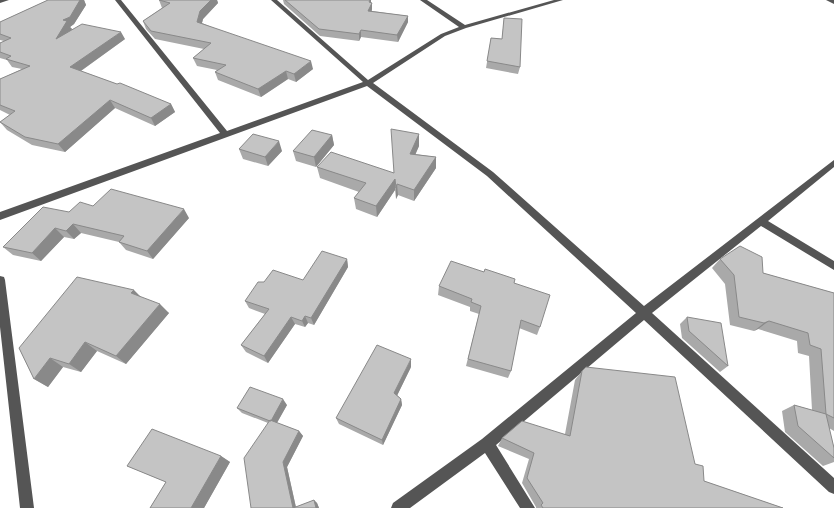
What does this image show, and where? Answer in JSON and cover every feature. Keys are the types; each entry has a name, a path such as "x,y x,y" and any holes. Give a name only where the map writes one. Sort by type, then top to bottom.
{"street":[{"path":"0,2 6,0"},
{"path":"118,0 225,134"},
{"path":"274,0 368,83 490,174 644,312 834,487"},
{"path":"423,0 464,27"},
{"path":"0,216 368,83 443,35 464,27 560,0"},
{"path":"829,0 834,2"},
{"path":"398,508 487,444 644,312 834,163"},
{"path":"761,221 834,266"},
{"path":"0,280 27,508"},
{"path":"487,444 528,508"}],"building":[{"path":"48,0 80,0 70,17 63,20 67,21 56,39 82,24 121,32 70,67 117,84 120,83 171,104 151,118 110,100 58,144 25,137 0,122 15,111 0,105 0,79 30,66 6,59 11,56 0,52 0,43 11,38 0,34 0,22"},
{"path":"159,0 211,0 200,11 197,22 311,61 294,74 286,71 258,89 215,72 226,65 193,58 211,43 151,31 143,21 170,3"},
{"path":"285,0 370,0 369,2 372,3 368,11 408,16 397,35 361,30 359,34 319,29"},
{"path":"504,18 522,19 520,67 487,61 491,38 502,39"},
{"path":"391,129 419,134 410,154 436,157 414,190 397,184 396,188 395,179 376,206 354,198 366,183 317,167 331,152 394,173"},
{"path":"312,130 332,135 314,157 293,151"},
{"path":"253,134 279,141 265,157 239,149"},
{"path":"111,189 184,209 147,251 119,242 124,236 73,224 66,231 55,228 32,253 3,247 43,207 69,212 80,202 93,206"},
{"path":"740,246 762,257 763,273 834,293 834,418 826,414 821,349 810,345 808,333 769,321 764,323 739,317 734,275 720,259"},
{"path":"322,251 347,259 311,318 305,316 302,321 291,317 264,356 241,345 269,309 245,301 258,282 264,282 273,270 303,280"},
{"path":"451,261 484,272 485,269 515,279 514,283 550,295 540,327 521,320 511,371 468,359 481,306 471,302 472,299 439,286"},
{"path":"77,277 134,290 131,293 160,304 116,356 85,342 69,364 50,358 34,379 19,348"},
{"path":"687,317 721,323 728,366 689,331"},
{"path":"377,345 411,359 394,393 401,399 382,440 336,418"},
{"path":"586,367 675,377 695,464 703,466 704,481 783,508 543,508 541,505 543,503 527,478 534,453 502,438 522,421 570,436 582,371"},
{"path":"250,387 283,399 271,421 237,408"},
{"path":"794,405 826,414 834,448 834,458 798,426"},
{"path":"270,420 299,431 283,462 293,508 251,508 244,458"},
{"path":"152,429 221,456 191,508 150,508 166,482 127,466"},
{"path":"314,500 316,508 293,508"}]}
